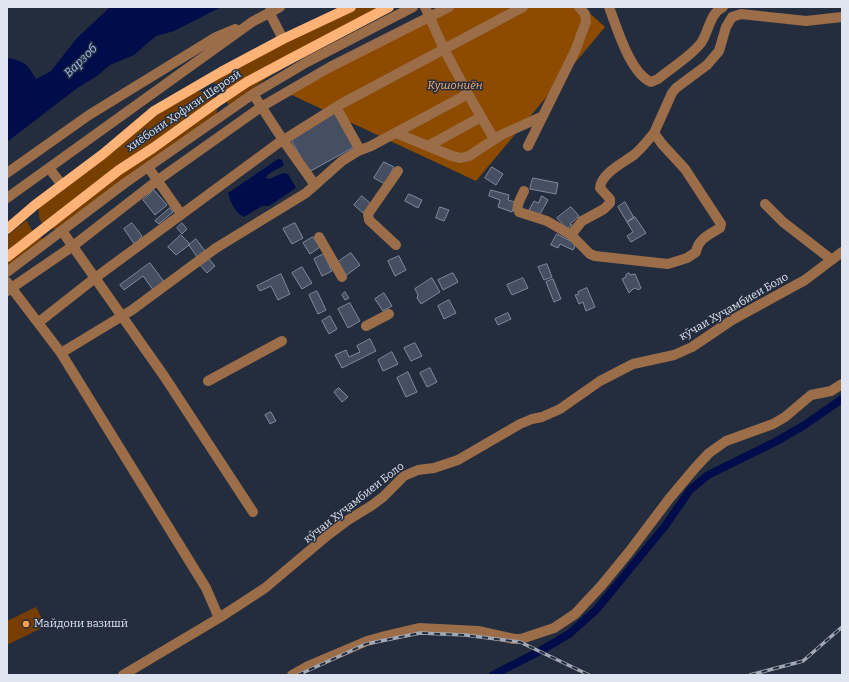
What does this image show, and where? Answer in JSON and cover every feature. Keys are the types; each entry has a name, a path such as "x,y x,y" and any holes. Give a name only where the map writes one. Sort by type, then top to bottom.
{"main road":[{"name":"хиёбони Ҳофизи Шерозӣ","path":"7,229 103,154 154,111 221,72 283,39 351,7"},
{"name":"хиёбони Ҳофизи Шерозӣ","path":"7,257 119,170 247,82 389,7"}],"street":[{"path":"7,198 252,22 280,7"},
{"path":"7,272 148,167 253,94 307,62 413,7"},
{"path":"425,7 444,49 494,139"},
{"path":"220,618 206,588 61,353 39,322 9,287 73,246 158,180 261,107 330,67 449,7"},
{"path":"39,322 95,278 283,140 336,107 523,7"},
{"path":"528,146 576,49 586,22 585,14 579,7"},
{"path":"608,7 631,62 646,80 651,82 658,79 702,42 717,10 723,7"},
{"path":"269,12 283,39"},
{"path":"571,235 582,221 610,203 610,199 600,188 601,182 606,175 636,153 654,133 672,93 676,88 707,64 719,51 726,27 732,17 742,14 806,21 842,16"},
{"path":"7,173 89,115 184,56 216,37 252,22"},
{"path":"253,94 315,185"},
{"path":"61,353 132,310 216,248 306,193 342,161 360,150 396,133 468,94"},
{"path":"336,107 360,150"},
{"path":"428,146 481,116"},
{"path":"396,133 452,156 461,158 469,156 494,139 543,116"},
{"path":"524,191 517,205 519,212 546,222 571,235 590,254 595,256 668,264 687,258 696,252 699,243 703,238 720,228 721,224 685,169 654,133"},
{"path":"148,167 181,214"},
{"path":"49,168 62,185"},
{"path":"396,245 369,220 368,214 398,171"},
{"path":"765,204 783,222 832,260"},
{"path":"62,231 164,376 253,512"},
{"path":"319,237 342,277"},
{"name":"кӯчаи Хуҷамбиеи Боло","path":"123,675 220,618 266,588 328,535 348,520 371,506 404,476 418,470 434,468 458,460 520,424 560,409 600,381 633,364 674,355 692,347 732,320 805,280 842,252"},
{"path":"366,326 390,314"},
{"path":"208,381 282,341"},
{"path":"292,675 308,666 367,641 420,628 478,631 520,639 554,628 575,614 602,585 629,552 668,499 709,453 730,440 762,429 779,421 811,395 831,391 842,384"}],"shaded area":[{"path":"358,7 381,7 295,56 238,100 228,105 223,92 213,82 260,53"},
{"path":"202,91 210,94 217,103 216,115 57,229 48,228 42,223 39,216 39,207 155,116 195,92"},
{"path":"27,220 34,233 46,240 7,267 7,236"},
{"name":"Майдони вазишӣ","path":"36,607 46,626 7,645 7,621"}],"green space":[{"name":"Кушониён","path":"439,7 583,7 605,27 476,181 281,90"}],"water":[{"name":"Варзоб","path":"110,7 221,7 174,31 156,36 134,55 110,65 7,142 7,59 15,59 26,65 36,79 51,71 77,38"},
{"path":"278,159 282,160 284,165 271,172 266,178 269,179 283,173 288,174 296,188 269,206 262,206 244,217 238,213 234,207 228,193"}],"building":[{"path":"335,112 354,147 309,172 290,138"},
{"path":"384,162 394,167 385,184 374,178"},
{"path":"492,167 503,174 496,185 485,178"},
{"path":"533,178 558,183 556,194 530,189"},
{"path":"154,190 167,205 155,215 143,200"},
{"path":"491,190 509,195 508,200 515,202 512,212 498,207 500,200 489,196"},
{"path":"409,194 422,200 418,208 405,201"},
{"path":"362,196 371,204 363,213 354,205"},
{"path":"542,196 548,200 539,216 529,210 534,201 538,203"},
{"path":"625,202 634,218 627,222 618,207"},
{"path":"440,207 449,210 444,221 436,218"},
{"path":"571,207 579,216 567,229 557,218"},
{"path":"170,208 173,212 159,224 155,221"},
{"path":"635,217 646,233 631,242 627,236 633,232 627,222"},
{"path":"132,223 142,236 135,245 124,229"},
{"path":"182,223 187,229 182,234 177,228"},
{"path":"295,223 303,238 292,244 283,229"},
{"path":"557,234 576,244 573,250 560,244 558,248 551,245"},
{"path":"181,235 189,243 189,245 176,255 168,247"},
{"path":"313,237 320,247 310,254 303,243"},
{"path":"196,239 205,251 197,257 189,245"},
{"path":"351,253 360,265 344,277 338,262"},
{"path":"324,254 332,271 322,276 314,259"},
{"path":"399,256 406,270 395,276 388,261"},
{"path":"208,258 215,266 207,273 200,265"},
{"path":"150,263 165,283 154,291 143,276 124,290 120,285"},
{"path":"547,264 552,277 544,280 538,267"},
{"path":"302,267 312,283 302,289 292,273"},
{"path":"453,273 458,282 443,290 438,280"},
{"path":"629,273 630,275 635,274 641,288 638,290 636,288 633,289 629,293 622,279"},
{"path":"281,274 290,294 278,300 271,286 260,291 257,286"},
{"path":"432,278 440,292 421,304 417,298 418,295 415,289"},
{"path":"523,278 528,288 512,295 507,285"},
{"path":"553,279 561,299 554,302 546,282"},
{"path":"587,288 595,307 586,311 583,302 579,304 575,295"},
{"path":"317,291 326,310 318,314 309,295"},
{"path":"345,292 349,298 345,300 342,295"},
{"path":"384,293 392,306 383,311 375,299"},
{"path":"449,300 456,313 444,319 438,306"},
{"path":"350,303 360,321 348,328 338,309"},
{"path":"508,313 511,319 498,325 495,319"},
{"path":"330,316 337,329 329,334 322,321"},
{"path":"370,339 376,351 342,368 335,355 346,350 349,357 360,352 357,346"},
{"path":"415,343 422,356 411,361 404,348"},
{"path":"392,352 398,364 383,371 378,360"},
{"path":"430,368 437,382 427,387 420,373"},
{"path":"408,372 417,392 406,397 397,378"},
{"path":"339,388 348,397 342,402 334,392"},
{"path":"271,412 276,421 270,424 265,415"}],"waterway":[{"path":"493,675 569,634 596,610 665,526 690,490 708,475 775,442 803,426 842,399"}],"railway":[{"path":"750,675 803,661 842,627"},
{"path":"298,675 366,644 420,633 465,635 520,642 589,675"}],"place":[{"name":"Майдони вазишӣ","path":"26,624"}]}
